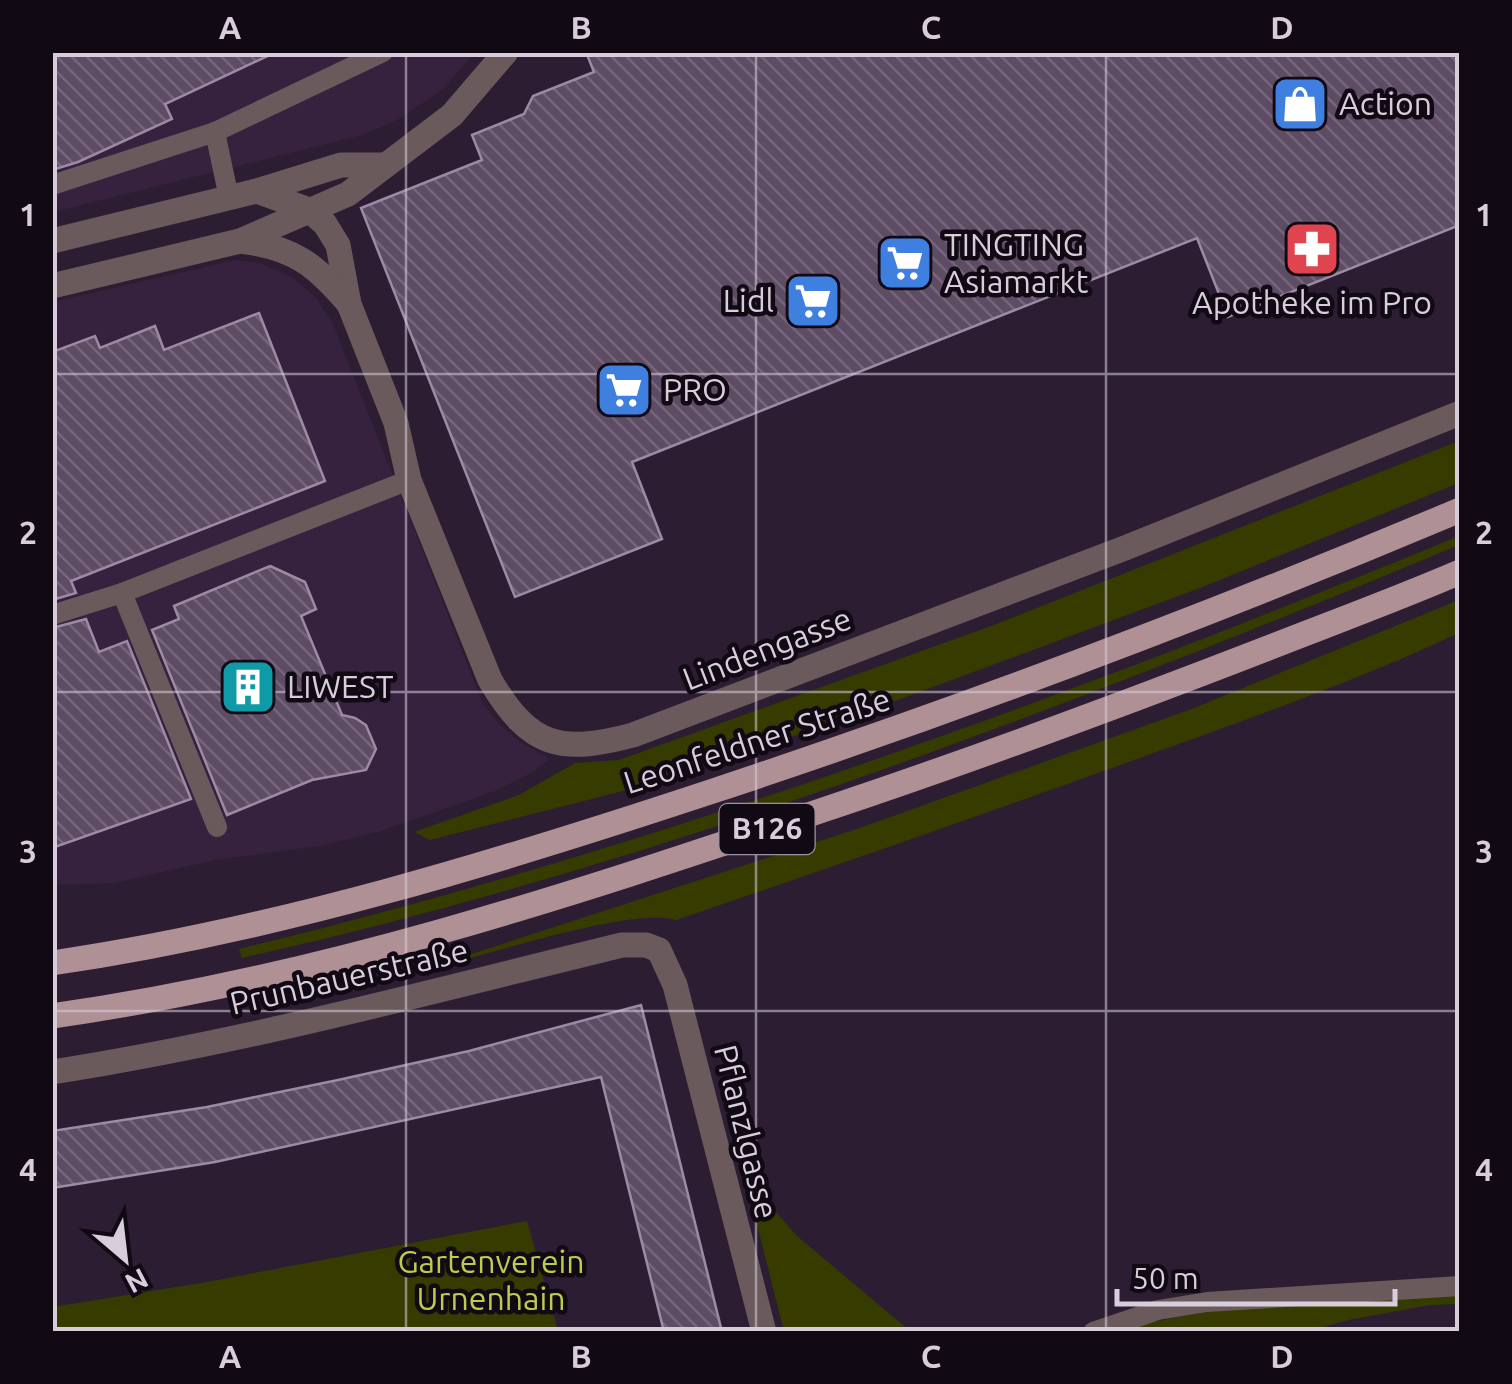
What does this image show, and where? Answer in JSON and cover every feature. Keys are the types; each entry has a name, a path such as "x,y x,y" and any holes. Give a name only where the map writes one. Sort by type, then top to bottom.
{"main road":[{"name":"Leonfeldner Straße","path":"52,959 95,956 346,902 654,810 886,733 1100,655 1460,510"},
{"name":"B126","path":"52,1016 205,990 356,955 611,881 912,780 1190,678 1460,572"}],"street":[{"name":"Lindengasse","path":"52,286 240,241 348,194 452,115 506,52"},
{"path":"52,242 258,191 340,164 383,166"},
{"path":"258,191 309,210"},
{"name":"Lindengasse","path":"309,210 325,224 338,245 348,304 396,423 409,480 490,680 506,708 530,731 565,746 594,745 633,735 1125,548 1460,413"},
{"name":"Lindengasse","path":"240,241 276,245 305,261 348,304"},
{"name":"Prunbauerstraße","path":"52,1072 327,1018 622,945 646,945 659,950"},
{"name":"Pflanzlgasse","path":"659,950 675,985 764,1332"}],"lane":[{"path":"52,185 216,132 383,52"},
{"path":"216,132 229,198"},
{"path":"52,615 122,592 409,480"},
{"path":"122,592 216,827"},
{"path":"1092,1332 1158,1310 1207,1302 1460,1286"}],"shaded area":[{"path":"52,53 475,53 443,89 401,118 362,135 53,212"},
{"path":"236,260 259,263 292,277 316,298 333,324 483,704 520,742 550,759 495,791 381,831 325,845 215,860 114,883 53,885 52,302"}],"green space":[{"path":"1459,441 1459,483 1200,588 898,700 662,781 430,840 414,832 519,795 575,763 619,760 994,625"},
{"path":"1459,536 1459,545 1311,606 860,778 553,877 242,958 239,949 551,865 857,766 1160,655"},
{"path":"1459,600 1459,633 1298,700 1077,781 676,920 657,918 602,924 459,958 860,828 1189,710"},
{"path":"745,1177 797,1236 910,1331 784,1331"},
{"name":"Gartenverein Urnenhain","path":"527,1221 558,1331 53,1331 53,1307"},
{"path":"1459,1295 1459,1304 1430,1305 1310,1331 1116,1332 1243,1307"}],"building":[{"path":"52,52 276,52 165,104 172,119 52,170"},
{"name":"PRO","path":"586,52 1460,52 1460,225 1228,317 1197,238 632,462 662,539 515,597 361,208 482,160 472,135 524,114 533,96 594,72"},
{"path":"259,313 325,481 71,581 76,593 52,600 52,352 95,336 100,348 155,326 164,350"},
{"name":"LIWEST","path":"270,566 305,582 316,609 301,616 342,715 366,725 376,749 366,770 312,780 227,815 152,630 179,619 174,606"},
{"path":"86,619 99,652 127,641 191,799 52,848 52,628"},
{"path":"641,1005 722,1332 664,1332 601,1077 215,1162 52,1188 52,1131 207,1107 338,1080 469,1051"}],"place":[{"name":"Action","path":"1300,104"},
{"name":"Apotheke im Pro","path":"1312,249"},
{"name":"TINGTING Asiamarkt","path":"905,263"},
{"name":"Lidl","path":"813,301"},
{"name":"PRO","path":"624,390"},
{"name":"LIWEST","path":"248,687"}]}
